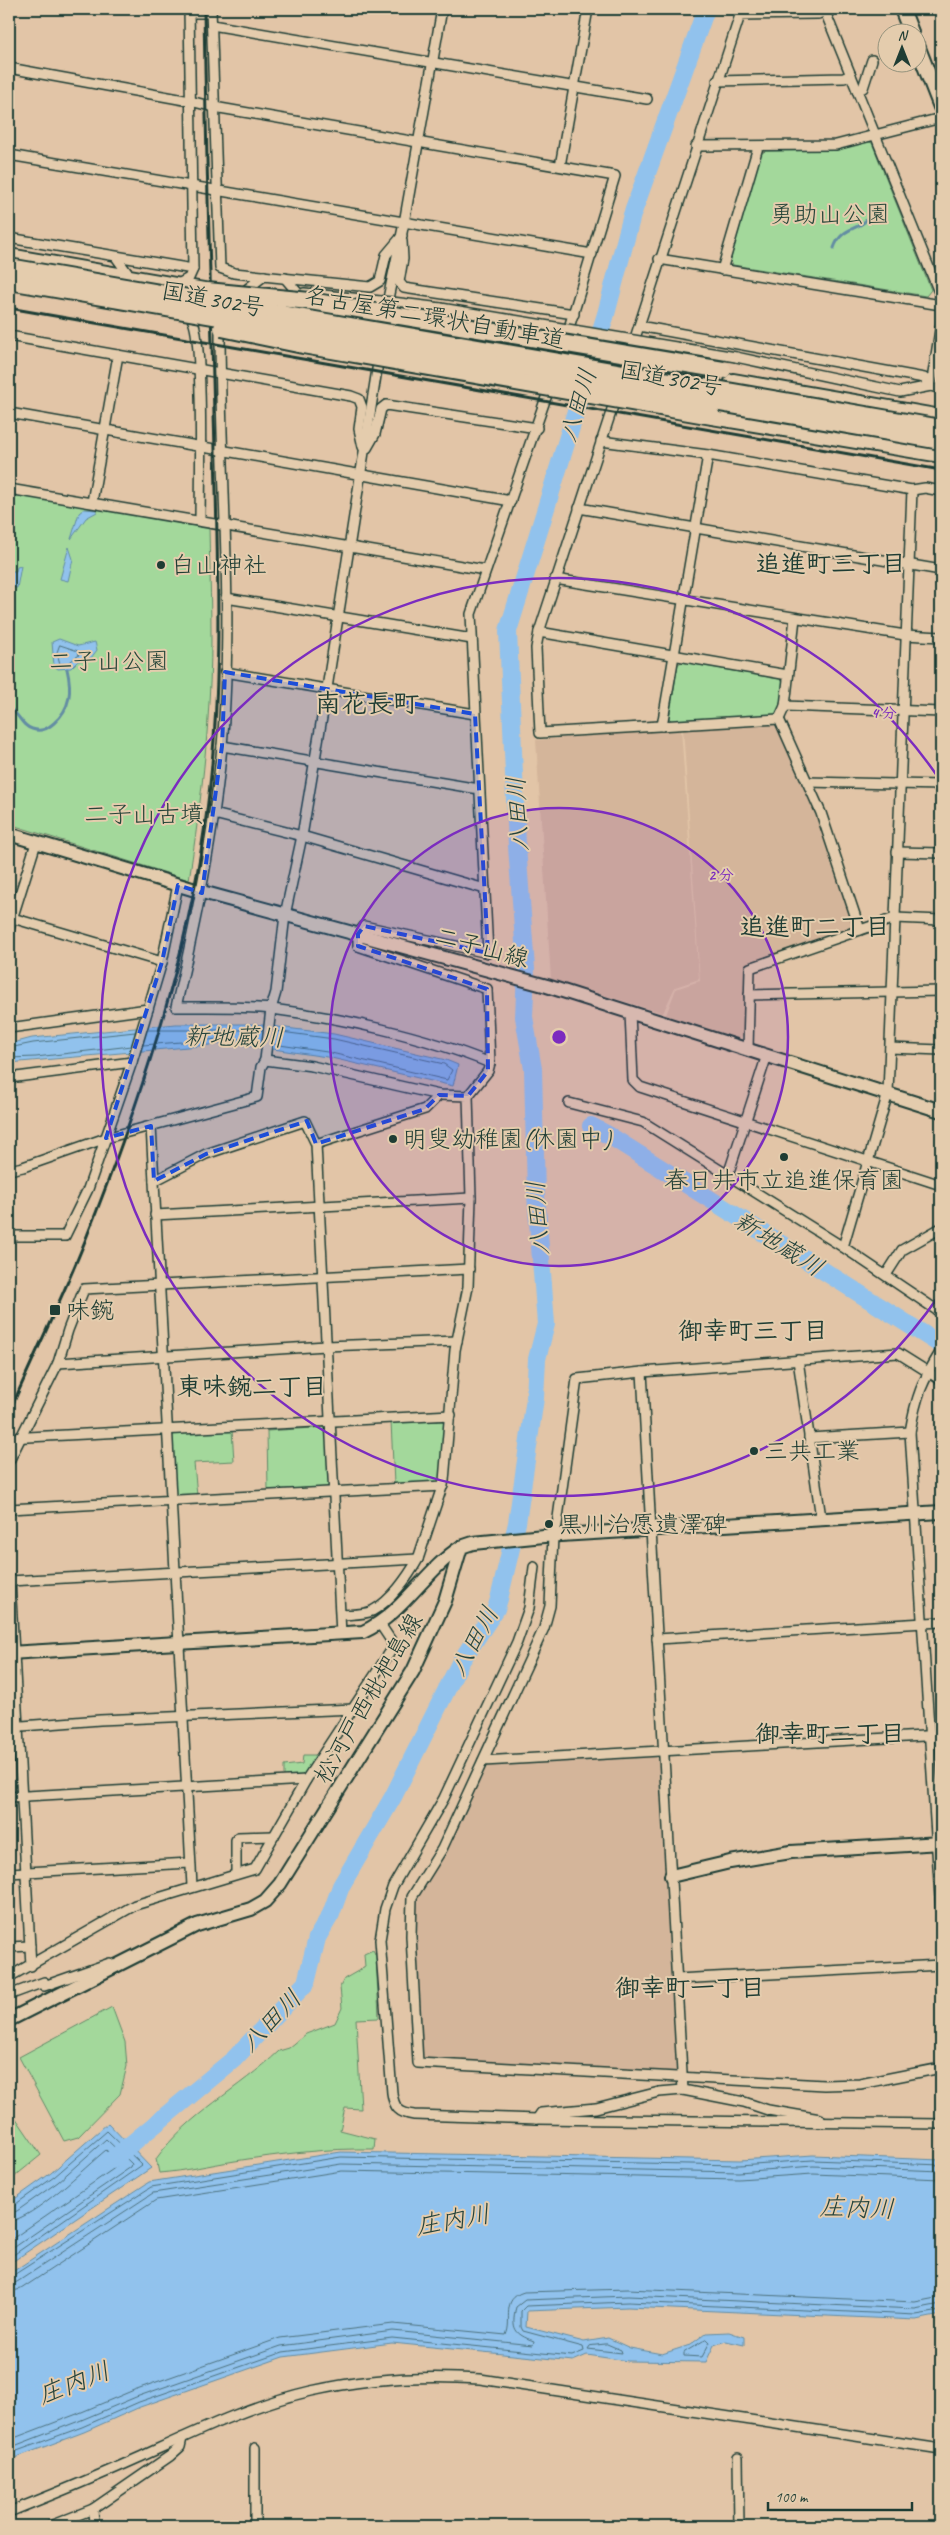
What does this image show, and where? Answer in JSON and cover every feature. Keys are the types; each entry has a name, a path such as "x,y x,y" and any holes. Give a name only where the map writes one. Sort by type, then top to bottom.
{"highway":[{"name":"国道302号","path":"9,261 131,278 436,331 728,376"},
{"name":"名古屋第二環状自動車道","path":"9,261 96,289 941,441"},
{"name":"名古屋第二環状自動車道","path":"9,281 96,289 941,428"},
{"name":"国道302号","path":"9,288 543,380 713,412 941,448"},
{"path":"96,289 310,301 728,376 827,398 941,418"},
{"path":"96,289 303,345 713,412 941,454"}],"main road":[{"path":"902,9 908,22"},
{"path":"927,72 941,107"}],"street":[{"path":"385,310 402,236 442,9"},
{"path":"560,166 588,9"},
{"path":"779,719 540,733 536,648 539,632 554,579 602,441 659,259 741,12 818,14 825,10 941,297"},
{"path":"175,286 185,282 193,269 189,11 211,11 220,268 227,272 374,286 382,278 386,255 402,236"},
{"path":"212,25 647,100"},
{"path":"858,91 863,88 872,60"},
{"path":"9,68 214,107 615,176 574,314 537,428 485,570 471,614 488,953 364,926 358,934 358,946 487,989 490,1063 488,1071 468,1096 471,1198 469,1269 457,1341 448,1455 442,1486 418,1559 384,1602 371,1611 341,1615"},
{"path":"718,80 844,78 851,75"},
{"path":"696,146 758,148 836,145 941,118"},
{"path":"722,270 758,148"},
{"path":"9,155 592,254"},
{"path":"402,236 403,259 400,282 404,288 574,314"},
{"path":"9,238 193,269"},
{"path":"9,261 34,243"},
{"path":"116,256 131,278"},
{"path":"659,259 941,304"},
{"path":"219,294 227,272"},
{"path":"247,289 264,276"},
{"path":"285,278 297,292"},
{"path":"219,294 247,289 297,292 441,308 736,357 900,392 931,386 941,389"},
{"path":"329,295 349,316"},
{"path":"192,319 196,329 198,368 200,521"},
{"path":"224,324 220,330 226,598 222,746 202,892 176,1007 270,1012 338,1020 452,1048 490,1063"},
{"path":"931,386 941,324"},
{"path":"638,326 924,378 931,386"},
{"path":"9,336 355,397 362,407 359,429 364,452"},
{"path":"92,502 118,355"},
{"path":"9,1170 24,1167 106,1138 257,1097 260,1067 265,1057 270,1012 276,992 285,915 302,836 315,761 378,363"},
{"path":"364,452 375,434 381,409 386,405 537,428"},
{"path":"9,413 511,501"},
{"path":"602,441 708,455 912,490 926,488 941,491"},
{"path":"662,726 685,601 708,455"},
{"path":"9,489 224,524 485,570"},
{"path":"843,1246 888,1093 912,490"},
{"path":"579,508 941,570"},
{"path":"554,579 905,635 941,637"},
{"path":"226,598 472,639"},
{"path":"779,719 786,706 795,618"},
{"path":"539,632 788,675"},
{"path":"225,672 475,714"},
{"path":"786,706 941,712"},
{"path":"779,719 820,813 860,930"},
{"path":"222,746 479,789"},
{"path":"807,782 941,785"},
{"path":"214,814 302,836 485,889"},
{"name":"二子山線","path":"9,834 202,892 544,986 941,1110"},
{"path":"9,929 11,917 36,843"},
{"path":"897,852 941,853"},
{"path":"9,1236 66,1236 88,1189 132,1062 162,962 178,885"},
{"path":"11,917 162,962"},
{"path":"748,1049 750,968 895,918 941,920"},
{"path":"750,995 941,991"},
{"path":"9,1028 148,1009"},
{"path":"630,1013 634,1080 640,1087 941,1185"},
{"path":"890,1048 941,1050"},
{"path":"728,1175 766,1055"},
{"path":"265,1057 439,1094 468,1096"},
{"path":"9,1078 132,1062"},
{"path":"316,1144 425,1108 439,1094"},
{"path":"569,1103 643,1122 843,1246 941,1313"},
{"path":"154,1181 206,1154 305,1121 316,1144 341,1634"},
{"path":"151,1126 158,1285 192,1886"},
{"path":"155,1215 471,1198"},
{"path":"886,1275 902,1250 941,1228"},
{"path":"9,1461 58,1363 68,1330 84,1290 469,1269"},
{"path":"58,1363 326,1346 457,1341"},
{"path":"941,1350 916,1397 910,1432 939,1843 941,1913"},
{"path":"941,1380 898,1353 642,1372 577,1380 557,1526 549,1536 550,1606 544,1628 442,1849 412,1897 411,1936 418,2063 683,2078 851,2084 941,2068"},
{"path":"798,1360 820,1518"},
{"path":"642,1372 683,2090"},
{"path":"9,1438 450,1415"},
{"path":"809,1438 910,1432"},
{"path":"9,1509 442,1486"},
{"path":"11,1653 363,1632 380,1624 398,1609 444,1558 467,1545 549,1536 941,1512"},
{"name":"松河戸西枇杷島線","path":"9,2020 197,1925 251,1909 265,1901 280,1884 413,1671 445,1601 467,1545"},
{"path":"31,1966 22,1796 14,1727 9,1580 174,1570 418,1559"},
{"path":"534,1567 526,1622 444,1798 389,1894 380,1940 392,2093 397,2108 401,2112 414,2115 537,2119 941,2124"},
{"path":"657,1638 941,1622"},
{"path":"9,1977 135,1905 192,1886 255,1869 306,1780 392,1649 392,1642 380,1624"},
{"path":"14,1727 354,1709"},
{"path":"483,1761 941,1734"},
{"path":"9,1797 306,1780"},
{"path":"236,1874 236,1840 238,1837 274,1836"},
{"path":"671,1876 730,1862 791,1852 939,1843"},
{"path":"9,1873 190,1862"},
{"path":"9,1947 30,1946"},
{"path":"9,1995 44,1982 44,1986 119,1960 120,1964"},
{"path":"677,1979 941,1965"},
{"path":"537,2119 541,2114 596,2108 659,2092 683,2090 744,2102 768,2110 818,2118 826,2123"},
{"path":"9,2512 232,2416 309,2391 400,2377 480,2378 941,2449"},
{"path":"50,2526 93,2509 170,2456 180,2447 182,2438"},
{"path":"254,2448 255,2526"},
{"path":"738,2458 738,2526"},
{"path":"93,2509 94,2526"}],"highlighted area":[{"path":"225,672 475,714 488,953 364,926 358,934 358,946 487,989 488,1071 468,1096 439,1095 425,1109 316,1144 307,1121 206,1154 154,1181 151,1126 106,1138 162,962 178,885 202,893 222,746"}],"shaded area":[{"path":"771,723 776,725 816,815 853,925 851,928 745,966 745,1035 739,1039 666,1015 676,989 700,981 683,728"},
{"path":"681,729 699,979 675,987 663,1013 551,979 536,740"},
{"path":"654,1756 658,1759 676,2071 673,2074 426,2060 422,2056 414,1943 416,1897 446,1851 484,1769 488,1765"}],"green space":[{"name":"勇助山公園","path":"867,141 872,143 931,290 926,296 733,265 730,261 761,154 765,151 836,150"},
{"name":"二子山公園","path":"9,494 209,528 211,637 209,702 196,836 189,880 9,824"},
{"path":"682,662 780,679 783,682 780,710 777,714 672,721 669,718 678,664"},
{"path":"442,1421 446,1424 441,1479 437,1482 394,1484 391,1422"},
{"path":"327,1427 330,1487 268,1490 267,1431"},
{"path":"232,1430 234,1461 194,1463 197,1496 178,1496 174,1493 171,1436 175,1434"},
{"path":"303,1755 318,1755 305,1779 284,1779 284,1766 302,1764"},
{"path":"373,1950 376,1956 379,2018 356,2019 361,2109 345,2108 340,2130 375,2139 374,2149 339,2149 287,2154 159,2173 156,2159 183,2128 198,2115 264,2065 279,2051 289,2048 306,2034 335,2023 342,2008 340,1987 344,1979 365,1967 364,1954"},
{"path":"112,2007 125,2042 127,2066 120,2094 78,2137 64,2141 19,2057"},
{"path":"9,2108 41,2155 9,2181"}],"water":[{"path":"84,509 97,510 97,512 86,518 71,539 79,513"},
{"path":"69,547 73,559 68,581 60,579"},
{"path":"21,566 17,588 9,587 9,571 16,571 17,567"},
{"path":"59,639 78,646 95,642 97,650 91,658 78,661 71,668 58,669 54,666 52,642"},
{"path":"176,1024 254,1024 334,1034 446,1060 458,1065 453,1086 327,1057 232,1043 9,1063 9,1044 32,1038"},
{"path":"108,2123 151,2168 9,2264 9,2203 51,2173"},
{"name":"庄内川","path":"341,2152 740,2160 813,2155 941,2160 941,2315 916,2320 628,2307 527,2311 526,2327 584,2342 608,2338 630,2348 662,2354 690,2345 706,2333 729,2332 744,2337 744,2345 726,2341 714,2345 706,2362 628,2361 587,2355 573,2361 392,2343 283,2357 140,2407 84,2432 9,2460 9,2274 149,2182"}],"waterway":[{"name":"八田川","path":"112,2160 234,2059 306,1983 317,1938 331,1914 341,1886 393,1797 461,1661 496,1609 499,1599 517,1523 535,1398 537,1359 546,1324 536,1195 533,1069 524,1017 526,969 517,846 508,631 606,314 632,215 706,9"},
{"path":"834,248 842,235 863,223 872,212"},
{"path":"9,708 32,729 38,730 49,727 60,717 67,705 70,691 67,669"},
{"name":"新地蔵川","path":"591,1126 610,1136 941,1345"}],"railway":[{"path":"9,1413 85,1241 105,1191 141,1088 172,984 185,931 205,825 215,731 218,591 204,9"},
{"path":"9,308 941,470"}],"place":[{"name":"白山神社","path":"161,565"},
{"name":"明叟幼稚園(休園中)","path":"393,1139"},
{"name":"春日井市立追進保育園","path":"784,1157"},
{"name":"味鋺","path":"55,1310"},
{"name":"三共工業","path":"754,1451"},
{"name":"黒川治愿遺澤碑","path":"549,1524"}],"district":[{"name":"追進町三丁目","path":"831,564"},
{"name":"南花長町","path":"367,703"},
{"name":"追進町二丁目","path":"815,927"},
{"name":"御幸町三丁目","path":"753,1331"},
{"name":"東味鋺二丁目","path":"252,1387"},
{"name":"御幸町二丁目","path":"830,1734"},
{"name":"御幸町一丁目","path":"690,1988"}],"park label":[{"name":"二子山古墳","path":"144,814"}]}
